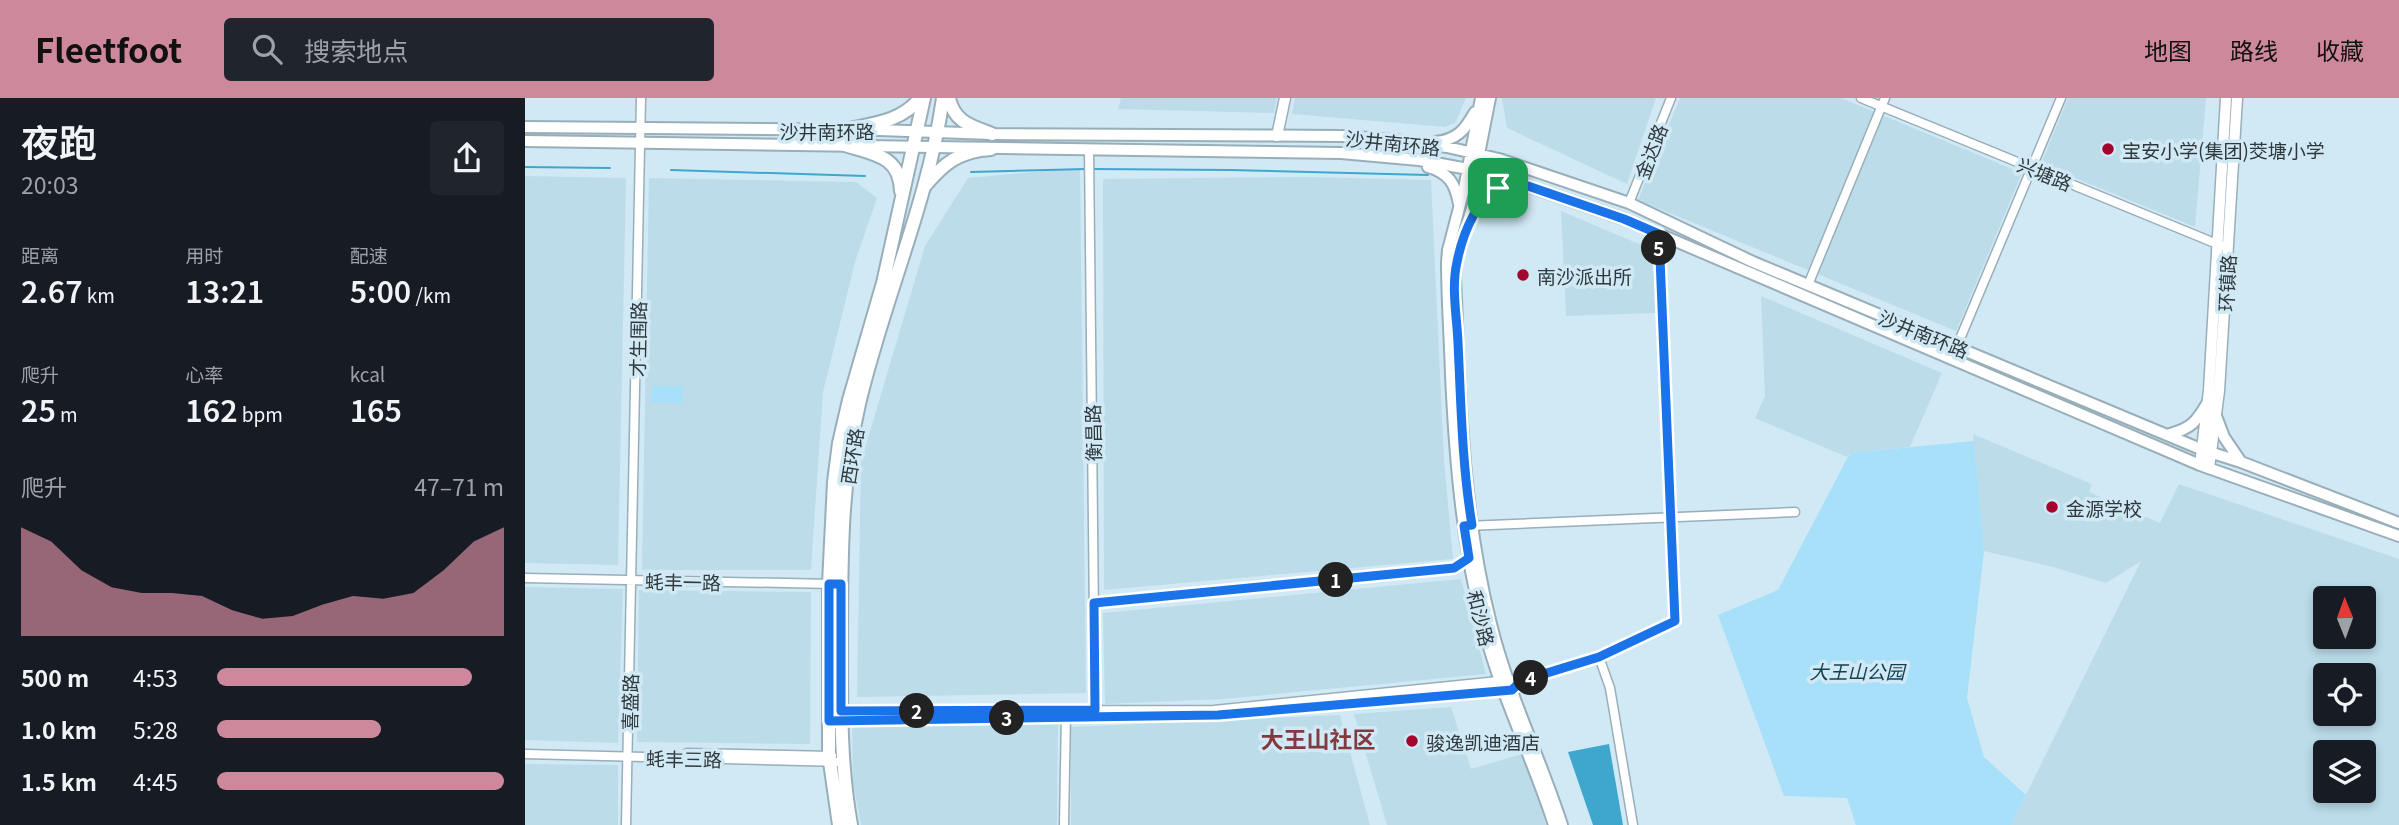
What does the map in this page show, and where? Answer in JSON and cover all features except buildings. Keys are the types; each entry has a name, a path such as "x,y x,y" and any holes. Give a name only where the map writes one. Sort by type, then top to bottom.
{"main road":[{"path":"844,130 899,116 922,98"},
{"name":"西环路","path":"839,825 835,716 835,584 831,520 839,443 852,387 883,283 915,146 922,98"},
{"name":"西环路","path":"835,584 846,483 859,404 922,190 943,98"},
{"path":"949,98 951,108 958,119 992,134"},
{"path":"1421,143 1445,141 1458,136 1484,100"},
{"name":"和沙路","path":"1484,100 1475,153 1474,170 1478,188 1455,275 1469,558 1483,627 1562,825"},
{"name":"沙井南环路","path":"525,127 1342,136 1421,143 1475,153 1629,203 1753,262 2207,451 2399,523"},
{"name":"沙井南环路","path":"525,141 1341,153 1395,157 1474,170 1624,219 2205,467 2399,536"},
{"path":"842,144 884,158 894,165 900,176 901,205"},
{"path":"922,190 940,167 953,159 967,153 991,149"},
{"path":"1395,157 1444,173 1454,184 1459,208"},
{"name":"和沙路","path":"1474,170 1459,208 1448,250 1455,448 1468,526 1506,685 1554,825"},
{"path":"1466,230 1489,193 1502,187 1528,186"},
{"path":"2170,434 2187,429 2196,421 2207,402"},
{"path":"2216,416 2224,437 2241,462"},
{"name":"西环路","path":"836,759 851,825"}],"street":[{"name":"才生围路","path":"632,580 641,98"},
{"path":"1277,136 1285,98"},
{"name":"金达路","path":"1629,203 1671,98"},
{"name":"兴塘路","path":"1861,98 1884,102 2032,168 2223,247"},
{"path":"1957,346 2061,98"},
{"name":"环镇路","path":"2207,451 2216,416 2226,98"},
{"name":"环镇路","path":"2205,467 2207,402 2237,98"},
{"path":"1808,285 1884,102"},
{"name":"衡昌路","path":"1089,149 1095,713"},
{"path":"835,716 1214,709 1506,685 1599,657 1675,621 1659,234"},
{"path":"1468,526 1795,512"},
{"path":"1094,603 1454,568 1469,558"},
{"name":"蚝丰一路","path":"525,578 835,584"},
{"name":"喜盛路","path":"626,825 632,580"},
{"path":"1599,657 1610,688 1633,825"},
{"path":"1064,825 1066,713"},
{"name":"蚝丰三路","path":"525,752 836,759"}],"shaded area":[{"path":"1121,98 1277,98 1274,113 1118,109"},
{"path":"1295,98 1466,98 1455,123 1445,127 1292,114"},
{"path":"1502,98 1656,98 1627,184 1507,128"},
{"path":"1680,98 1841,98 2022,173 1956,331 1638,200"},
{"name":"宝安小学(集团)茭塘小学","path":"2068,98 2206,98 2195,227 2041,164"},
{"path":"1080,168 1086,693 857,697 861,462 925,246 968,178"},
{"path":"525,176 626,178 618,565 525,563"},
{"path":"1307,177 1431,180 1444,460 1453,559 1104,590 1103,179"},
{"path":"649,178 856,182 877,198 855,262 823,392 811,570 642,570"},
{"path":"1561,211 1653,250 1656,313 1566,316"},
{"path":"1761,296 1942,373 1910,447 1850,453 1847,457 1755,418 1765,396"},
{"path":"1973,434 2092,484 2089,492 2160,523 2179,484 2399,559 2399,825 2011,825 2141,561 2106,583 1984,551"},
{"path":"1461,579 1486,674 1224,699 1105,704 1103,613"},
{"path":"525,587 623,589 618,743 525,740"},
{"path":"639,590 811,592 810,744 637,742"},
{"path":"1451,707 1471,769 1525,753 1546,825 1387,825 1354,714"},
{"path":"1340,715 1370,825 1071,825 1071,727"},
{"path":"1058,724 1057,825 861,825 853,782 852,725"},
{"path":"1609,744 1623,825 1593,825 1568,752"},
{"path":"525,764 618,765 618,825 525,825"}],"green space":[{"path":"652,386 683,386 683,403 652,403"},
{"name":"大王山公园","path":"1974,441 1984,551 1967,698 1984,757 2026,795 2011,825 1856,825 1847,798 1784,796 1718,615 1778,590 1850,453"}],"waterway":[{"path":"525,167 610,168"},
{"path":"971,172 1087,169"},
{"path":"1093,169 1428,175"},
{"path":"671,170 865,176"}],"place":[{"name":"宝安小学(集团)茭塘小学","path":"2108,149"},
{"name":"南沙派出所","path":"1523,275"},
{"name":"金源学校","path":"2052,507"},
{"name":"骏逸凯迪酒店","path":"1412,741"}],"district":[{"name":"大王山社区","path":"1318,738"}],"route":[{"path":"1528,186 1659,234 1675,621 1599,657 1521,681 1512,690 1218,715 829,721 829,584 841,584 841,711 1095,710 1094,603 1454,568 1469,558 1464,526 1472,525 1463,447 1455,275 1466,230 1489,193 1498,188 1528,186"}]}
